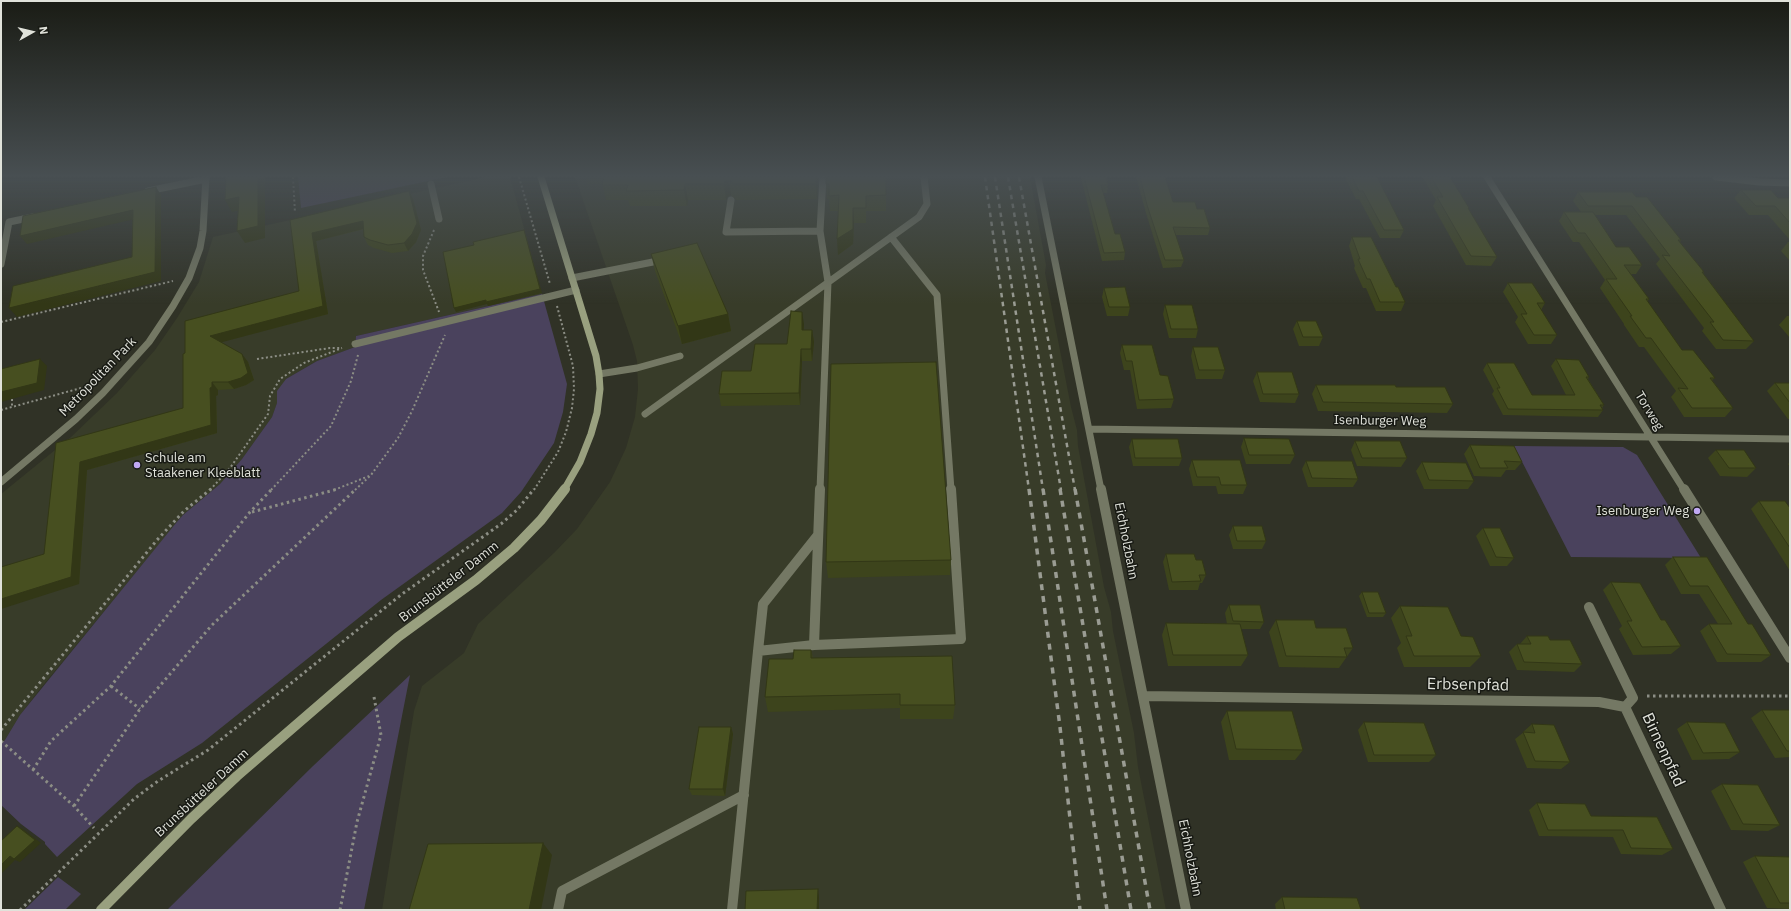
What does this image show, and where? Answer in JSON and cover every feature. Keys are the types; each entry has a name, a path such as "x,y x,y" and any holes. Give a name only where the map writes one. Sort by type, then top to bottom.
{"main road":[{"name":"Brunsbütteler Damm","path":"101,910 191,819 237,776 398,637 476,580 508,552 541,520 564,490 580,462 591,434 597,413 600,389 596,356 554,220"}],"street":[{"path":"1,264 9,222 20,220"},
{"name":"Metropolitan Park","path":"1,482 76,419 117,378 149,342 173,306 189,278 200,248 204,220"},
{"path":"728,220 726,232 820,231"},
{"path":"814,645 828,282 820,231 821,220"},
{"path":"645,414 915,220"},
{"name":"Eichholzbahn","path":"1047,220 1186,910"},
{"name":"Torweg","path":"1514,220 1790,658"},
{"path":"758,651 814,645 961,639 937,295 891,237"},
{"path":"572,278 671,258"},
{"path":"359,344 576,290"},
{"path":"599,374 637,368 680,356"},
{"name":"Isenburger Weg","path":"1089,429 1790,439"},
{"path":"732,910 763,604 818,535"},
{"name":"Birnenpfad","path":"1589,607 1633,698 1625,707 1721,910"},
{"name":"Erbsenpfad","path":"1142,696 1599,702 1625,707"},
{"path":"558,910 562,891 744,795"}],"path":[{"path":"74,806 140,709 212,625 371,475 398,438 412,411 447,332 422,270 423,256 439,220"},
{"path":"20,910 134,799 158,781 208,750 402,594 501,524 530,496 558,452 566,432 573,402 574,388 573,366 532,220"},
{"path":"1,322 189,278"},
{"path":"1,730 157,540 184,511 210,490 230,468 254,437 268,414 270,396 280,379 304,363 342,348 359,344 351,381 331,426 250,512 111,686 51,740 33,770"},
{"path":"257,359 330,348 342,348"},
{"path":"1,410 117,378"},
{"path":"12,399 12,407"},
{"path":"250,512 338,489 371,475"},
{"path":"111,686 140,709"},
{"path":"1625,707 1643,696 1790,696"},
{"path":"340,910 357,822 381,735 374,697"},
{"path":"1,741 74,806 94,828"}],"shaded area":[{"name":"Schule am Staakener Kleeblatt","path":"293,220 522,220 542,294 356,336 355,347 317,361 286,379 272,417 242,459 220,484 183,515 40,689 20,715 1,744 1,494 71,437 117,393 155,350 199,282 213,237"},
{"path":"590,220 1038,220 1046,265 1045,273 1071,407 1077,430 1078,446 1104,587 1111,612 1113,631 1134,733 1138,767 1166,910 382,910 414,711 422,686 464,653 478,624 555,552 577,529 610,482 626,448 635,417 638,389 637,361 633,345"},
{"path":"542,294 567,384 563,412 554,443 521,492 502,513 381,600 202,743 137,784 57,857 45,844 45,842 21,824 1,805 1,744 20,715 176,523 183,515 220,484 242,459 272,417 277,403 277,391 286,379 317,361 355,347 356,336"},
{"path":"1514,446 1623,447 1637,455 1701,558 1571,557"},
{"path":"410,675 364,910 167,910 313,766"},
{"path":"58,877 81,894 65,910 24,910"}],"building":[{"path":"22,220 92,220 20,236"},
{"path":"133,220 156,220 155,272 9,308 13,286 132,257"},
{"path":"238,220 258,220 258,226 237,231"},
{"path":"290,220 416,220 417,223 412,234 404,243 388,245 364,237 363,221 312,233 323,306 210,336 242,354 248,373 241,378 228,382 212,382 212,387 210,388 211,425 80,462 71,577 1,599 1,567 44,554 56,443 183,408 183,354 185,353 185,321 299,291"},
{"path":"838,220 853,220 853,229 837,239"},
{"path":"1095,220 1111,220 1115,234 1120,234 1125,252 1104,253"},
{"path":"1152,220 1207,220 1210,228 1173,227 1184,260 1165,260"},
{"path":"1378,220 1399,220 1404,230 1384,230"},
{"path":"1450,220 1475,220 1497,257 1471,256"},
{"path":"1569,220 1598,220 1616,247 1629,247 1642,265 1624,265 1649,299 1646,299 1682,350 1693,350 1715,378 1710,378 1733,408 1692,408 1678,388 1688,389 1651,338 1646,338 1606,279 1617,279 1585,233 1578,233"},
{"path":"1642,220 1665,220 1681,240 1678,240 1704,272 1702,272 1754,341 1723,340 1710,322 1714,322 1662,255 1670,256"},
{"path":"524,230 540,289 454,308 443,252 474,245 473,242"},
{"path":"1352,237 1371,237 1405,302 1380,302 1370,279 1367,279 1358,259 1360,259"},
{"path":"697,243 728,314 678,326 651,254"},
{"path":"1508,283 1532,283 1545,303 1537,303 1557,335 1534,335 1521,314 1527,314"},
{"path":"1125,287 1130,307 1109,307 1104,288"},
{"path":"1165,305 1192,305 1198,329 1171,329"},
{"path":"791,311 802,312 802,330 812,330 811,349 801,349 799,393 719,394 722,371 751,371 755,344 787,344"},
{"path":"1297,321 1316,321 1323,337 1303,337"},
{"path":"1122,345 1152,345 1160,375 1168,376 1174,399 1139,400 1132,361 1126,361"},
{"path":"1193,347 1218,347 1225,370 1199,370"},
{"path":"40,359 37,383 1,392 1,369"},
{"path":"1556,359 1579,360 1589,377 1586,377 1604,405 1600,405 1603,410 1508,409 1497,388 1500,388 1487,363 1514,363 1532,395 1575,395"},
{"path":"936,362 951,560 826,562 831,364"},
{"path":"1257,372 1292,372 1299,394 1263,394"},
{"path":"1775,383 1790,383 1790,403"},
{"path":"1316,385 1395,385 1396,387 1445,387 1453,404 1323,402"},
{"path":"1244,438 1289,439 1295,455 1249,455"},
{"path":"1132,439 1178,439 1182,458 1135,458"},
{"path":"1355,441 1400,441 1407,458 1362,458"},
{"path":"1470,445 1514,446 1522,462 1504,461 1508,468 1480,468"},
{"path":"1716,450 1744,450 1756,468 1729,468"},
{"path":"1192,460 1240,460 1247,485 1221,485 1219,477 1197,477"},
{"path":"1306,461 1352,461 1358,479 1312,478"},
{"path":"1422,462 1466,463 1474,481 1429,480"},
{"path":"1759,501 1785,501 1790,508 1790,548"},
{"path":"1233,526 1262,526 1266,541 1237,541"},
{"path":"1483,528 1500,528 1514,558 1496,557"},
{"path":"1166,554 1194,554 1196,560 1202,560 1206,575 1199,575 1201,581 1172,582"},
{"path":"1673,557 1707,557 1748,624 1752,624 1771,655 1727,654 1709,624 1732,624 1708,586 1690,586"},
{"path":"1611,582 1640,583 1661,620 1665,620 1681,646 1642,647 1627,621 1632,621"},
{"path":"1362,592 1378,592 1386,613 1369,613"},
{"path":"1229,605 1260,605 1264,622 1233,621"},
{"path":"1400,606 1448,607 1461,636 1473,637 1481,656 1414,656 1406,636 1412,636"},
{"path":"1276,620 1314,620 1316,628 1346,628 1353,648 1344,648 1347,657 1286,656"},
{"path":"1166,623 1240,624 1248,655 1173,655"},
{"path":"1527,636 1548,636 1550,640 1570,640 1582,664 1524,662 1517,644 1531,644"},
{"path":"794,650 811,650 811,658 952,656 955,705 900,705 900,694 765,697 769,659 793,659"},
{"path":"1762,710 1790,710 1790,751 1787,751"},
{"path":"1227,711 1292,711 1303,750 1236,749"},
{"path":"1364,722 1424,723 1436,755 1374,755"},
{"path":"1687,722 1725,723 1740,752 1703,753"},
{"path":"1532,724 1554,725 1570,762 1535,761 1523,732 1535,733"},
{"path":"699,727 731,727 723,789 689,789"},
{"path":"1722,784 1758,785 1780,825 1743,824"},
{"path":"1537,803 1585,804 1591,816 1657,817 1673,849 1631,848 1623,830 1548,830"},
{"path":"17,826 35,840 14,859 10,856 1,865 1,841"},
{"path":"543,843 529,910 409,910 428,844"},
{"path":"1755,856 1790,857 1790,903 1780,903"},
{"path":"818,889 817,910 745,910 746,891"},
{"path":"1282,897 1357,898 1361,910 1285,910"}],"railway":[{"path":"991,220 1029,490"},
{"path":"1002,220 1043,490"},
{"path":"1015,220 1061,490"},
{"path":"1027,220 1075,490"},
{"path":"1029,489 1060,727 1080,910"},
{"path":"1043,489 1107,910"},
{"path":"1060,489 1131,910"},
{"path":"1075,489 1150,910"}],"place":[{"name":"Schule am Staakener Kleeblatt","path":"137,465"},
{"name":"Isenburger Weg","path":"1697,511"}]}
